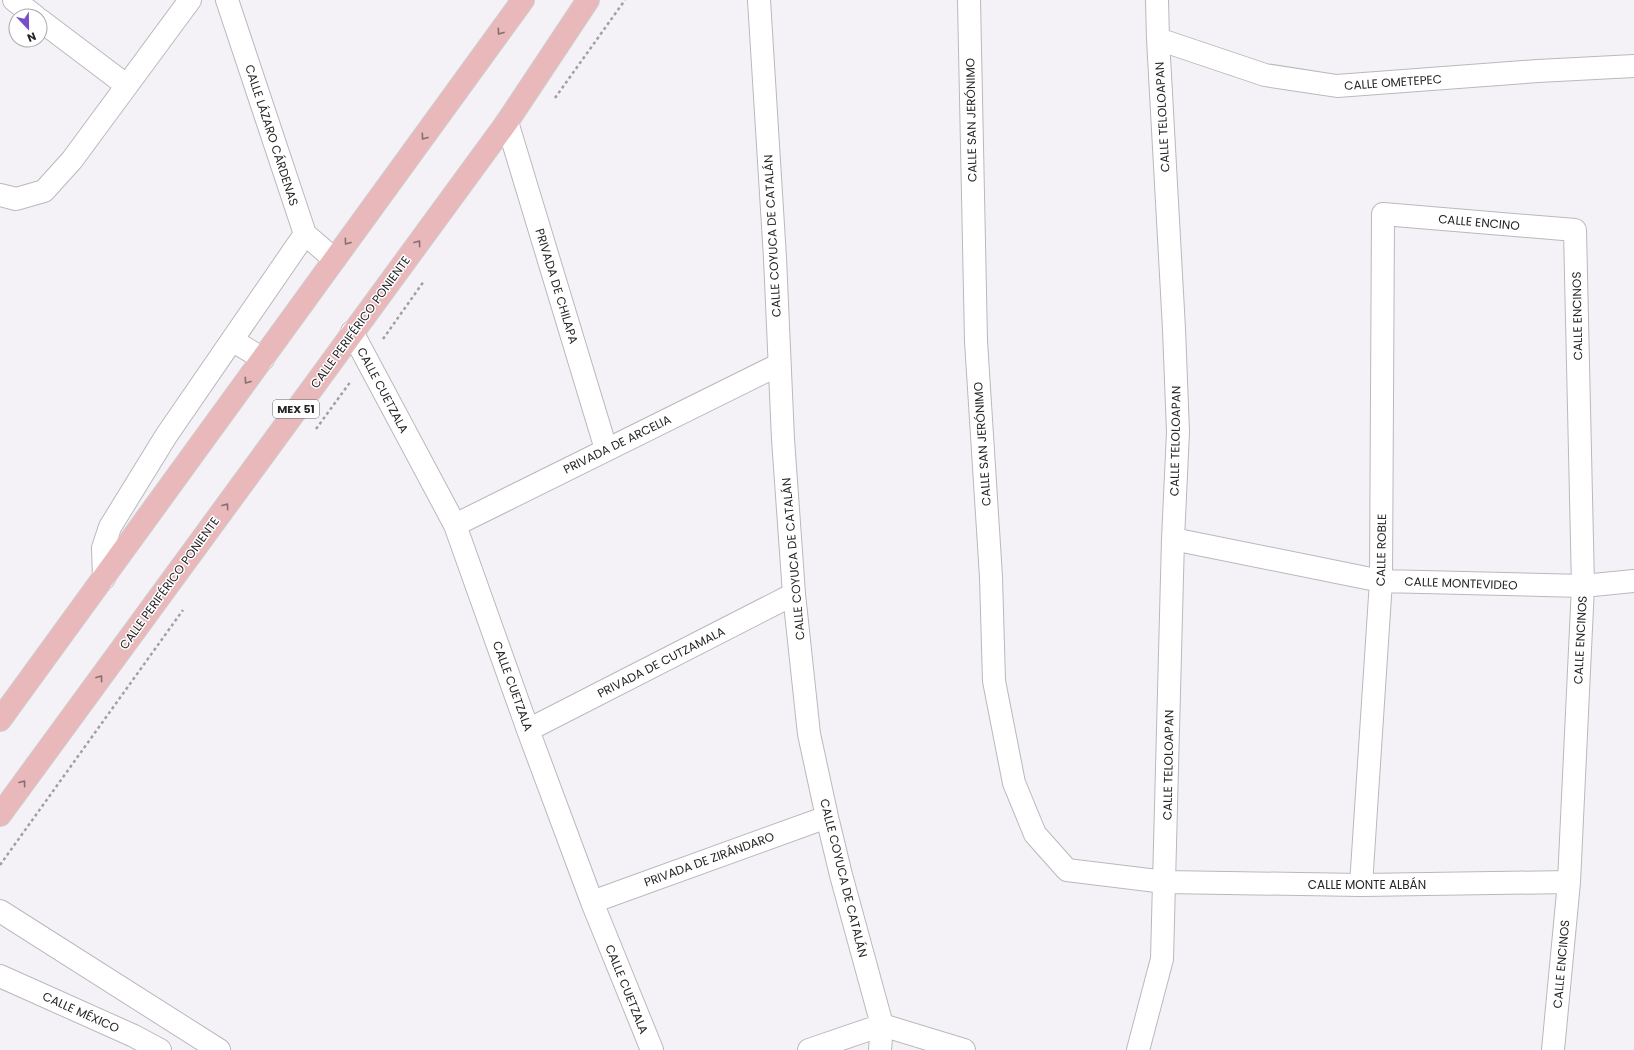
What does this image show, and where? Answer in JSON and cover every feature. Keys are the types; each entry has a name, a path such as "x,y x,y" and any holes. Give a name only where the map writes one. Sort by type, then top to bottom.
{"main road":[{"path":"0,720 523,0"},
{"name":"CALLE PERIFÉRICO PONIENTE","path":"0,815 507,122 588,0"}],"street":[{"path":"14,0 24,8"},
{"path":"0,195 16,200 44,191 72,160 190,0"},
{"name":"CALLE LÁZARO CÁRDENAS","path":"227,0 305,234"},
{"name":"CALLE COYUCA DE CATALÁN","path":"759,0 774,258 778,365 794,594 809,734 841,875 882,1025 880,1050"},
{"name":"CALLE SAN JERÓNIMO","path":"969,0 976,341 991,576 994,682 1014,783 1035,834 1067,870 1165,882"},
{"name":"CALLE TELOLOAPAN","path":"1138,1050 1162,959 1173,539 1178,432 1157,0"},
{"path":"48,26 126,85"},
{"name":"CALLE OMETEPEC","path":"1158,39 1265,75 1337,86 1538,71 1634,66"},
{"name":"PRIVADA DE CHILAPA","path":"507,122 606,449"},
{"name":"CALLE ENCINO","path":"1383,214 1574,230"},
{"name":"CALLE ROBLE","path":"1360,885 1381,581 1383,214"},
{"name":"CALLE ENCINOS","path":"1553,1050 1569,882 1583,586 1574,230"},
{"path":"104,578 103,548 110,527 166,436 305,234 334,259"},
{"name":"CALLE CUETZALA","path":"352,332 455,525 528,730 592,902 652,1050"},
{"path":"232,340 263,359"},
{"name":"PRIVADA DE ARCELIA","path":"455,525 778,365"},
{"name":"CALLE MONTEVIDEO","path":"1173,539 1381,581 1583,586 1634,581"},
{"name":"PRIVADA DE CUTZAMALA","path":"528,730 794,594"},
{"name":"PRIVADA DE ZIRÁNDARO","path":"592,902 827,816"},
{"name":"CALLE MONTE ALBÁN","path":"1165,882 1360,885 1569,882"},
{"path":"0,911 219,1050"},
{"name":"CALLE MÉXICO","path":"0,976 134,1036 160,1050"},
{"path":"809,1050 882,1025 964,1050"}]}
